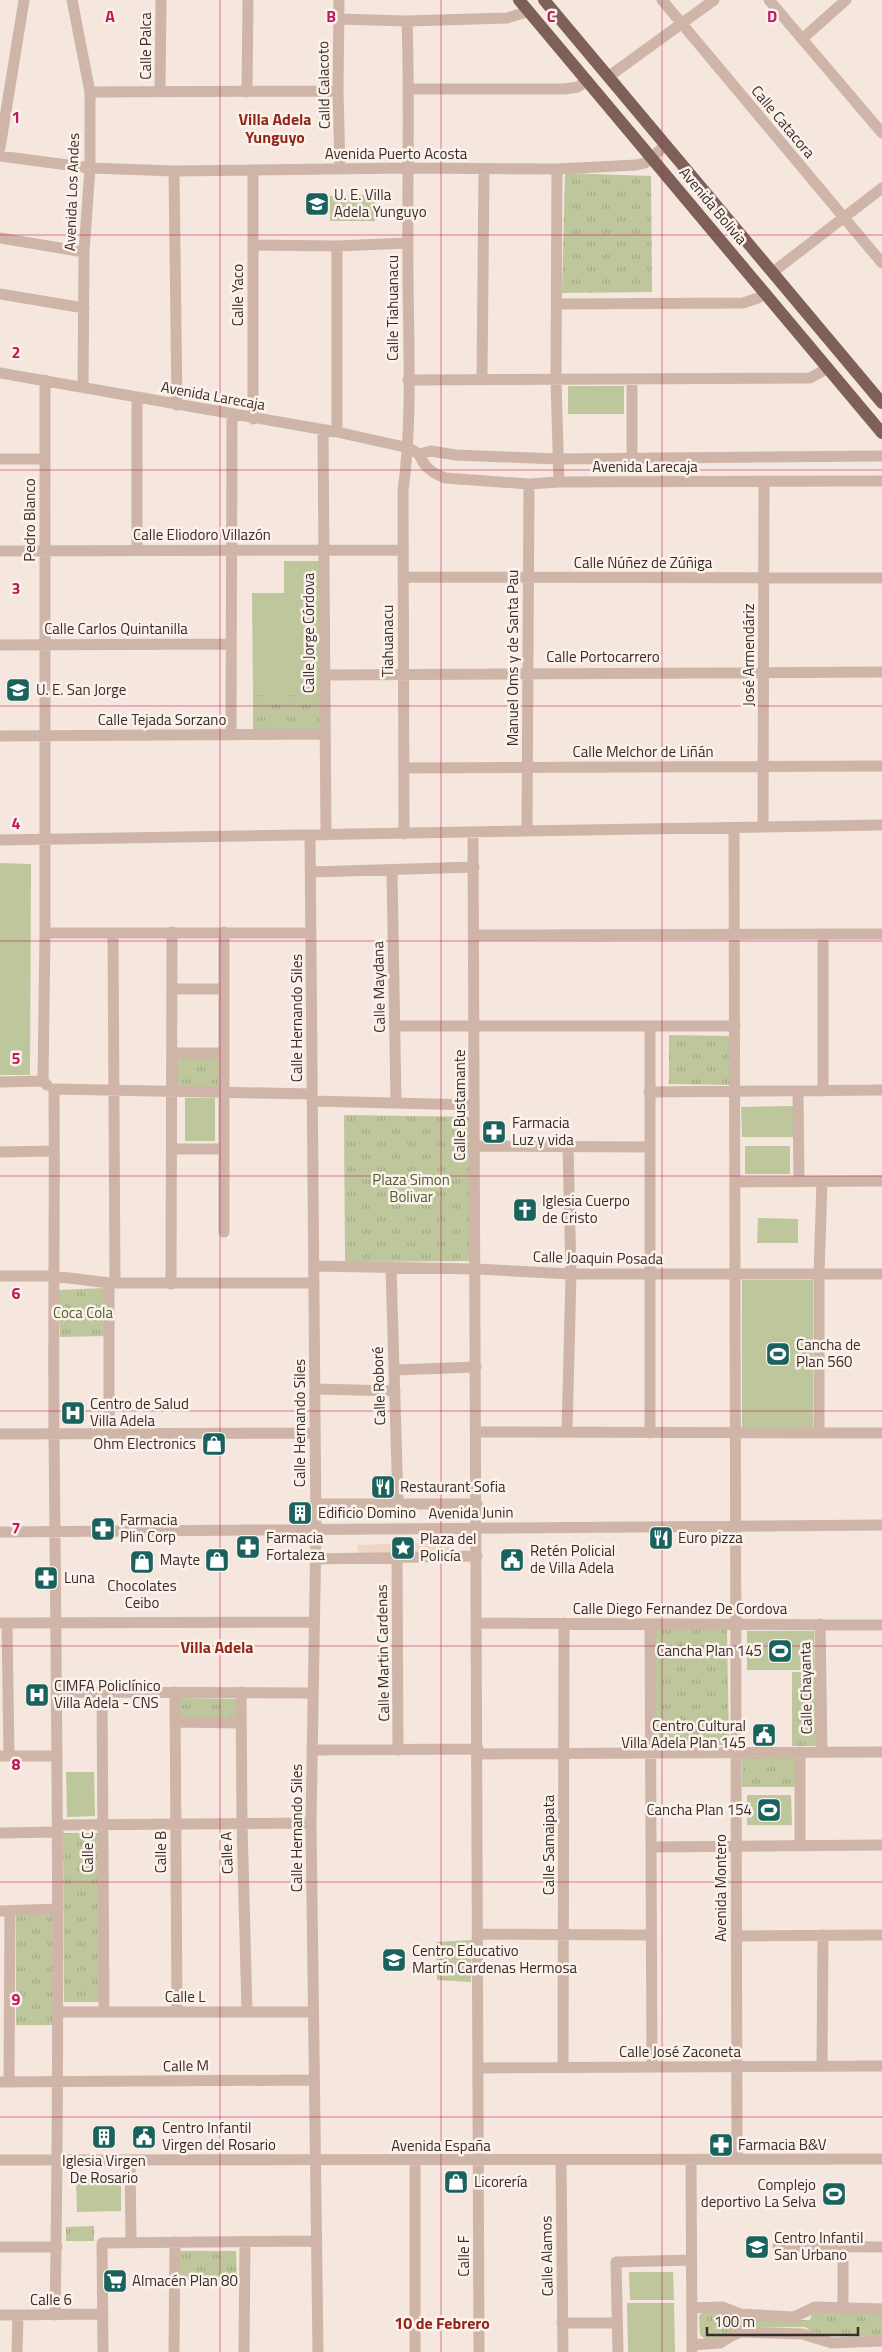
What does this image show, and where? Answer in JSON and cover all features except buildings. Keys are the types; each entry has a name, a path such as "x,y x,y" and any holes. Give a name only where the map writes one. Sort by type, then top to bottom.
{"main road":[{"name":"Avenida Bolivia","path":"544,0 882,403"},
{"name":"Avenida Bolivia","path":"524,5 882,433"}],"street":[{"path":"0,148 24,0"},
{"name":"Avenida Los Andes","path":"72,0 90,92 90,168 84,252 83,387"},
{"name":"Calle Palca","path":"160,92 161,0"},
{"path":"247,92 248,0"},
{"name":"Calld Calacoto","path":"339,0 338,91 340,169"},
{"name":"Calle Catacora","path":"662,0 882,263"},
{"path":"608,76 714,0"},
{"path":"769,0 882,134"},
{"path":"802,39 846,0"},
{"path":"339,19 407,21 507,18 523,13 524,5"},
{"name":"Calle Tiahuanacu","path":"407,21 410,89 408,380 414,451"},
{"path":"410,89 564,89 578,87 587,80"},
{"path":"90,92 338,91"},
{"name":"Avenida Puerto Acosta","path":"0,156 90,168 174,171 408,168 556,169 636,165 652,158 666,145"},
{"path":"482,380 484,169"},
{"path":"556,169 556,381 559,482"},
{"name":"Calle Yaco","path":"253,170 253,419"},
{"path":"174,171 177,404"},
{"path":"772,272 882,188"},
{"path":"0,238 84,252"},
{"path":"254,246 337,246 408,243"},
{"path":"337,246 337,432"},
{"path":"557,304 743,303 758,298 765,293"},
{"path":"0,294 84,308"},
{"path":"408,380 556,381 810,378 828,368"},
{"name":"Avenida Larecaja","path":"0,373 253,419 337,432 414,451 431,451 456,455 557,459 632,457 881,458"},
{"path":"632,379 632,457"},
{"name":"Pedro Blanco","path":"43,1081 45,933 45,380"},
{"path":"137,398 137,549"},
{"path":"231,735 232,414"},
{"name":"Calle Jorge Córdova","path":"323,431 326,835"},
{"name":"Avenida Larecaja","path":"414,451 423,464 435,474 445,478 529,484 559,482 764,483 882,481"},
{"name":"Tiahuanacu","path":"404,834 404,491 414,451"},
{"path":"0,459 45,459"},
{"name":"José Armendáriz","path":"763,827 764,483"},
{"name":"Manuel Oms y de Santa Pau","path":"528,832 529,484"},
{"name":"Calle Eliodoro Villazón","path":"0,551 137,549 403,550"},
{"name":"Calle Núñez de Zúñiga","path":"403,577 882,578"},
{"name":"Calle Carlos Quintanilla","path":"0,645 231,644"},
{"name":"Calle Portocarrero","path":"324,674 882,672"},
{"name":"Calle Tejada Sorzano","path":"0,736 325,734"},
{"name":"Calle Melchor de Liñán","path":"404,768 882,766"},
{"path":"0,840 882,825"},
{"name":"Avenida Montero","path":"734,828 737,2160"},
{"name":"Calle Bustamante","path":"473,832 478,1934"},
{"name":"Calle Hernando Siles","path":"310,835 316,1504 311,1823 318,2352"},
{"path":"311,872 474,868"},
{"name":"Calle Maydana","path":"392,871 396,1103"},
{"path":"171,1284 172,932"},
{"path":"224,932 224,1232"},
{"path":"45,933 311,933"},
{"path":"109,1434 114,1092 113,933"},
{"path":"823,934 823,1091"},
{"path":"474,935 882,934"},
{"path":"172,988 224,989"},
{"path":"395,1026 734,1026"},
{"path":"650,1026 650,1433"},
{"path":"172,1053 224,1053"},
{"path":"0,1082 43,1081 54,1090 224,1092 396,1103 474,1104"},
{"path":"54,1090 54,1435 58,1692 58,2160 55,2315"},
{"path":"649,1092 882,1090"},
{"path":"798,1091 799,1182"},
{"path":"475,1146 568,1145 649,1147"},
{"path":"567,1432 571,1274 568,1145"},
{"path":"172,1148 224,1149"},
{"path":"0,1152 54,1150"},
{"path":"734,1182 882,1181"},
{"path":"819,1434 819,1274 822,1182"},
{"name":"Calle Joaquin Posada","path":"314,1266 476,1268 571,1274 882,1274"},
{"name":"Calle Roboré","path":"390,1267 398,1503"},
{"path":"0,1276 53,1276 112,1283 314,1283"},
{"path":"394,1370 476,1367"},
{"path":"315,1389 395,1391"},
{"path":"477,1432 882,1433"},
{"path":"0,1434 315,1433"},
{"name":"Avenida Junin","path":"316,1504 477,1504"},
{"name":"Avenida Junin","path":"0,1532 882,1525"},
{"name":"Calle Martin Cardenas","path":"397,1556 398,1750"},
{"path":"315,1559 477,1556"},
{"path":"58,1756 5,1756 3,1623 314,1622"},
{"name":"Calle Diego Fernandez De Cordova","path":"478,1623 882,1625"},
{"name":"Calle Samaipata","path":"563,2067 564,1623"},
{"path":"650,1624 652,2067"},
{"name":"Calle Chayanta","path":"820,1624 822,1752"},
{"path":"58,1692 313,1692"},
{"name":"Calle C","path":"102,1692 104,2012"},
{"name":"Calle B","path":"175,1692 176,2012"},
{"name":"Calle A","path":"241,1692 247,2012"},
{"path":"175,1722 241,1723"},
{"path":"312,1750 564,1754 882,1752"},
{"name":"Calle Chayanta","path":"800,1752 800,1846"},
{"path":"0,1833 102,1824 311,1823"},
{"path":"651,1847 882,1846"},
{"path":"4,2082 5,1911 58,1909"},
{"path":"478,1934 651,1935"},
{"name":"Calle F","path":"478,1934 479,2352"},
{"path":"822,2066 823,1935"},
{"path":"736,1936 882,1935"},
{"name":"Calle L","path":"57,2012 314,2012"},
{"name":"Calle José Zaconeta","path":"478,2068 882,2066"},
{"name":"Calle M","path":"4,2082 314,2080"},
{"name":"Avenida España","path":"0,2160 882,2159"},
{"path":"130,2160 131,2242"},
{"name":"Calle Alamos","path":"561,2160 563,2352"},
{"path":"691,2160 692,2349 720,2343 741,2332 802,2334 822,2342 846,2348 882,2341"},
{"path":"415,2161 415,2352"},
{"path":"174,2352 175,2242"},
{"path":"244,2352 245,2242"},
{"path":"103,2352 102,2243 317,2242"},
{"path":"778,2246 882,2246"},
{"path":"843,2246 843,2308"},
{"path":"0,2247 57,2247"},
{"path":"618,2352 616,2262 691,2260"},
{"path":"692,2308 722,2307 740,2314 794,2317 815,2307 882,2309"},
{"name":"Calle 6","path":"0,2315 103,2314"},
{"path":"18,2315 18,2352"},
{"path":"562,2323 617,2323"}],"green space":[{"path":"565,173 651,176 652,292 562,293"},
{"path":"375,195 375,221 330,221 330,196"},
{"path":"568,386 624,386 624,414 568,414"},
{"path":"284,561 328,561 329,695 253,695 252,593 284,593"},
{"path":"253,695 329,695 329,730 253,730"},
{"path":"0,863 31,864 30,1075 0,1075"},
{"path":"669,1035 732,1036 733,1085 669,1084"},
{"path":"174,1055 221,1055 221,1090 174,1089"},
{"path":"185,1098 215,1098 215,1141 185,1141"},
{"path":"793,1106 794,1137 742,1137 741,1107"},
{"name":"Plaza Simon Bolivar","path":"344,1115 478,1117 476,1261 345,1262"},
{"path":"745,1146 790,1146 790,1174 745,1174"},
{"path":"758,1218 798,1219 798,1243 757,1243"},
{"name":"Cancha de Plan 560","path":"742,1280 813,1280 813,1428 742,1428"},
{"name":"Coca Cola","path":"105,1288 107,1336 60,1337 58,1290"},
{"path":"727,1629 729,1745 655,1745 653,1630"},
{"name":"Cancha Plan 145","path":"747,1631 814,1631 815,1670 747,1670"},
{"path":"792,1672 817,1672 817,1746 792,1746"},
{"path":"180,1698 236,1699 237,1718 178,1718"},
{"path":"742,1756 795,1756 795,1787 742,1787"},
{"path":"66,1772 94,1772 95,1816 67,1817"},
{"name":"Cancha Plan 154","path":"747,1795 791,1795 792,1825 747,1825"},
{"path":"63,1833 98,1833 99,2002 64,2002"},
{"path":"52,1910 53,2025 16,2025 16,1916"},
{"path":"472,1940 471,1982 437,1980 436,1942"},
{"path":"121,2179 121,2211 77,2212 76,2180"},
{"path":"94,2226 94,2241 66,2241 66,2227"},
{"path":"180,2251 236,2251 237,2280 180,2280"},
{"path":"629,2272 673,2272 674,2300 630,2300"},
{"path":"627,2303 674,2303 675,2352 628,2352"},
{"path":"705,2310 724,2310 730,2320 810,2320 813,2310 882,2312 882,2336 818,2336 805,2327 735,2328 724,2338 705,2339 700,2335 699,2316"}],"shaded area":[{"name":"Plaza del Policía","path":"449,1542 449,1550 358,1553 357,1545"}],"place":[{"name":"U. E. Villa Adela Yunguyo","path":"317,204"},
{"name":"U. E. San Jorge","path":"18,690"},
{"name":"Farmacia Luz y vida","path":"494,1132"},
{"name":"Iglesia Cuerpo de Cristo","path":"525,1210"},
{"name":"Cancha de Plan 560","path":"778,1354"},
{"name":"Centro de Salud Villa Adela","path":"73,1413"},
{"name":"Ohm Electronics","path":"214,1444"},
{"name":"Restaurant Sofia","path":"383,1487"},
{"name":"Edificio Domino","path":"300,1513"},
{"name":"Farmacia Plin Corp","path":"103,1529"},
{"name":"Euro pizza","path":"661,1538"},
{"name":"Farmacia Fortaleza","path":"248,1547"},
{"name":"Plaza del Policía","path":"403,1548"},
{"name":"Mayte","path":"217,1560"},
{"name":"Retén Policial de Villa Adela","path":"512,1560"},
{"name":"Chocolates Ceibo","path":"142,1562"},
{"name":"Luna","path":"46,1578"},
{"name":"Cancha Plan 145","path":"780,1651"},
{"name":"CIMFA Policlínico Villa Adela - CNS","path":"37,1695"},
{"name":"Centro Cultural Villa Adela Plan 145","path":"764,1735"},
{"name":"Cancha Plan 154","path":"769,1810"},
{"name":"Centro Educativo Martín Cardenas Hermosa","path":"394,1960"},
{"name":"Iglesia Virgen De Rosario","path":"104,2137"},
{"name":"Centro Infantil Virgen del Rosario","path":"144,2137"},
{"name":"Farmacia B&V","path":"721,2145"},
{"name":"Licorería","path":"456,2182"},
{"name":"Complejo deportivo La Selva","path":"834,2194"},
{"name":"Centro Infantil San Urbano","path":"757,2247"},
{"name":"Almacén Plan 80","path":"115,2281"}],"district":[{"name":"Villa Adela Yunguyo","path":"275,128"},
{"name":"Villa Adela","path":"217,1647"},
{"name":"10 de Febrero","path":"442,2323"}]}
